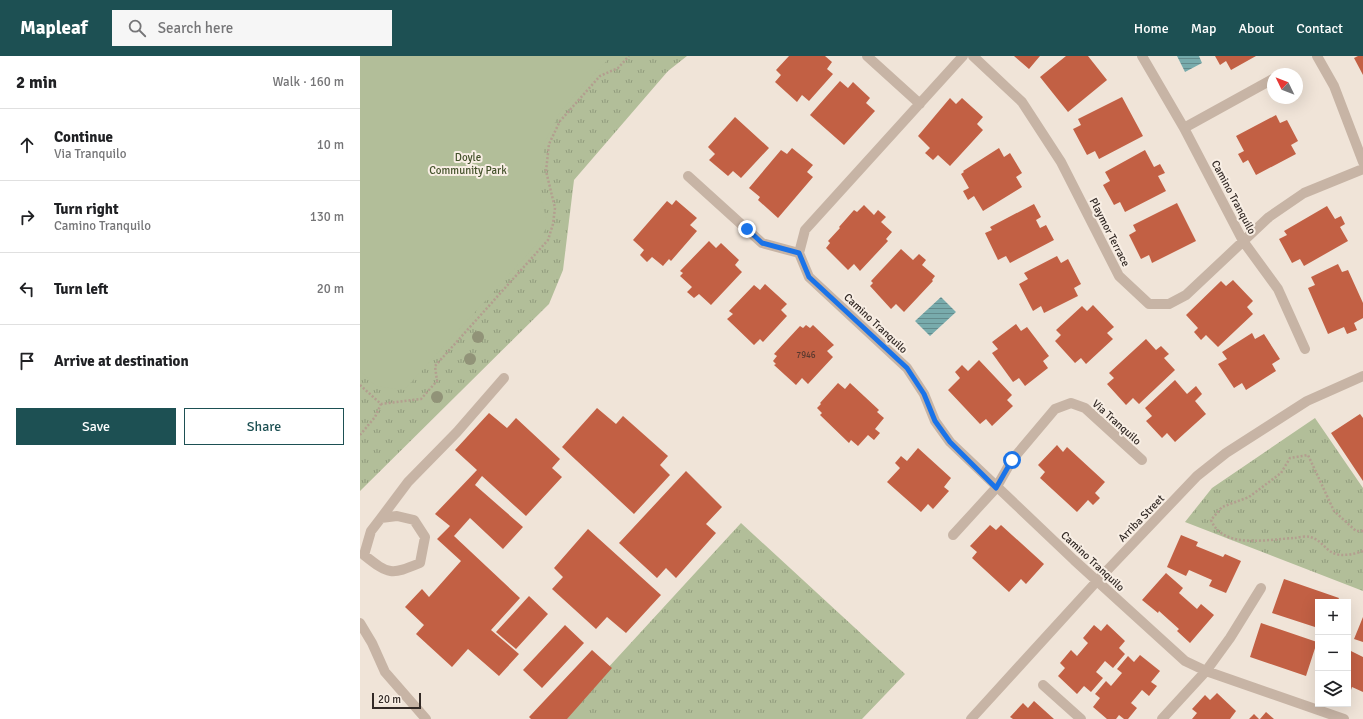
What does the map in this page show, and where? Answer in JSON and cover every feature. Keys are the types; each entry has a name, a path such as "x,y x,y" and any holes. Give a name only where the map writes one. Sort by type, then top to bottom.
{"street":[{"path":"867,56 920,104"},
{"path":"688,176 762,243 799,253 805,230 963,56"},
{"name":"Playmor Terrace","path":"973,56 1022,102 1061,162 1119,276 1149,304 1169,304 1186,295 1269,217 1304,192 1363,169"},
{"name":"Camino Tranquilo","path":"1142,56 1184,128 1243,241 1278,289 1305,349"},
{"path":"1318,56 1334,86 1363,162"},
{"path":"1184,128 1267,82"},
{"name":"Camino Tranquilo","path":"799,253 809,277 907,368 924,394 935,421 950,442 996,488 1185,661 1206,671 1344,719"},
{"name":"Arriba Street","path":"971,719 1097,581 1198,476 1226,453 1307,401 1363,376"},
{"path":"381,518 397,516 414,520 425,538 420,563 398,572 380,568 362,556 371,531 408,482 457,432 504,378"},
{"name":"Via Tranquilo","path":"953,535 996,488 1012,460 1055,409 1071,402 1085,408 1142,460"},
{"path":"1162,719 1206,671 1230,638 1261,588"},
{"path":"360,623 372,643 385,672 426,719"},
{"path":"1043,685 1081,719"}],"path":[{"path":"360,385 381,404 421,399 437,381 435,366 548,240 553,224 555,208 546,171 549,144 560,121 600,76 618,68 629,56"},
{"path":"360,435 375,417 381,404"},
{"path":"1363,531 1356,531 1334,511 1308,454 1290,458 1281,473 1249,497 1222,507 1211,520 1214,529 1230,538 1250,541 1310,537 1319,541 1333,553 1353,555 1363,551"}],"green space":[{"name":"Doyle Community Park","path":"360,56 687,56 668,71 574,180 563,270 549,304 360,491"},
{"name":"Doyle Community Park","path":"360,56 611,56 561,111 545,141 540,195 548,225 537,244 404,390 376,386 360,371"},
{"path":"1315,418 1363,488 1363,591 1185,522 1212,488"},
{"path":"741,523 905,674 862,719 561,719"}],"water":[{"path":"1177,56 1199,56 1202,63 1185,72"},
{"path":"941,297 956,312 930,336 915,321"}],"building":[{"path":"789,56 825,56 832,62 827,69 833,74 809,101 802,95 797,102 775,82 781,75 776,70"},
{"path":"1014,56 1040,56 1029,69"},
{"path":"1066,56 1088,56 1107,80 1068,112 1040,77"},
{"path":"1215,56 1256,56 1231,70 1226,61 1220,65"},
{"path":"1363,56 1363,75 1354,58"},
{"path":"840,81 848,88 853,82 870,98 866,103 875,111 844,145 810,115"},
{"path":"1122,97 1143,136 1099,159 1095,151 1087,155 1073,129 1081,125 1078,119"},
{"path":"950,98 956,104 962,98 983,117 977,124 983,130 950,166 938,155 933,160 925,153 930,148 918,136"},
{"path":"1276,115 1280,123 1287,120 1298,141 1291,145 1296,154 1256,175 1248,160 1243,163 1238,154 1244,151 1236,136"},
{"path":"735,117 769,148 741,178 733,171 728,176 709,160 715,154 708,147"},
{"path":"792,148 813,165 807,172 813,177 778,218 758,200 760,197 749,188 781,150 787,154"},
{"path":"999,148 1004,157 1010,153 1022,173 1016,177 1022,187 983,211 974,196 968,200 963,191 969,188 961,174 964,172 963,171"},
{"path":"1145,150 1154,167 1160,164 1165,173 1158,176 1166,191 1125,212 1120,202 1114,205 1103,185 1110,181 1105,172"},
{"path":"676,200 697,218 690,225 697,231 671,261 669,259 663,266 652,257 647,262 640,255 644,250 633,240 667,201 672,205"},
{"path":"1177,203 1196,241 1152,263 1149,255 1141,259 1129,235 1136,231 1133,225"},
{"path":"1034,204 1041,217 1036,220 1040,228 1046,225 1054,240 1010,263 1006,256 998,260 985,233 992,230 990,227"},
{"path":"864,205 874,215 878,210 886,217 881,222 892,232 886,239 888,241 860,271 854,264 848,270 826,248 830,243 828,241 854,210 857,212"},
{"path":"1327,206 1335,219 1341,216 1345,224 1340,227 1348,241 1304,266 1300,259 1292,263 1279,239 1287,235 1284,231"},
{"path":"709,241 716,248 721,243 739,260 735,265 742,272 711,305 699,294 694,298 687,292 692,287 680,276 683,273 680,271"},
{"path":"901,249 913,260 919,254 926,260 922,265 935,276 932,280 933,281 904,312 896,304 891,309 870,286 873,283 871,281"},
{"path":"1057,256 1061,263 1068,259 1081,284 1074,288 1078,296 1044,313 1041,306 1033,311 1019,284 1028,279 1024,273"},
{"path":"1338,264 1342,272 1348,270 1363,303 1363,318 1354,323 1357,330 1347,334 1344,327 1328,334 1308,288 1315,285 1311,277"},
{"path":"1233,280 1253,301 1247,307 1253,314 1218,347 1206,335 1201,340 1194,332 1198,328 1186,315 1221,281 1226,286"},
{"path":"765,284 787,304 781,310 787,316 763,342 760,339 754,345 727,319 733,314 729,311 754,285 760,290"},
{"path":"1093,305 1114,327 1107,333 1113,339 1086,364 1081,358 1075,363 1055,341 1061,335 1056,330 1082,306 1087,311"},
{"path":"1016,324 1021,331 1027,327 1049,356 1043,361 1048,368 1025,386 1019,378 1013,382 992,353 998,349 992,342"},
{"path":"806,325 810,328 813,325 834,345 827,351 833,357 808,384 802,378 796,385 774,365 776,364 773,361 777,356 774,354 800,326 803,328"},
{"path":"1252,333 1255,339 1264,334 1280,359 1272,364 1276,371 1246,390 1242,383 1234,388 1218,364 1227,359 1222,352"},
{"path":"1146,339 1156,350 1161,346 1169,354 1164,358 1175,370 1139,404 1133,398 1126,405 1107,384 1114,378 1109,373"},
{"path":"979,360 1012,395 1007,400 1013,406 992,426 986,419 980,424 948,390 960,378 955,372 962,365 968,371"},
{"path":"1175,380 1187,394 1196,386 1202,394 1195,401 1206,414 1175,442 1167,433 1162,438 1146,421 1152,416 1145,408"},
{"path":"838,383 845,389 850,383 879,410 877,412 884,418 875,429 880,433 874,440 868,435 858,446 851,440 849,443 820,415 822,413 817,408"},
{"path":"597,408 616,424 623,416 668,456 660,465 670,475 634,514 562,447"},
{"path":"489,413 507,428 516,418 560,459 552,468 562,477 526,516 482,476 475,485 523,527 503,549 470,518 454,536 520,598 491,630 519,654 499,676 468,649 452,667 416,634 424,625 405,607 422,589 429,597 461,561 437,539 450,526 435,514 477,470 455,450"},
{"path":"1360,414 1363,418 1363,481 1331,433"},
{"path":"1057,445 1063,452 1067,447 1105,482 1095,493 1100,498 1093,505 1088,500 1077,512 1040,478 1045,472 1038,465"},
{"path":"918,448 951,478 944,487 949,491 933,509 928,504 921,512 887,482 900,468 895,463 901,456 907,461"},
{"path":"686,471 722,507 706,524 716,533 676,578 666,568 657,578 619,543"},
{"path":"990,525 996,530 1001,525 1044,564 1026,584 1021,579 1009,592 972,558 977,552 970,546"},
{"path":"588,529 661,595 626,633 607,617 596,629 552,589 563,577 554,568"},
{"path":"1181,535 1198,542 1196,546 1223,557 1225,554 1241,561 1226,593 1209,586 1212,580 1189,570 1186,576 1167,567"},
{"path":"1166,573 1183,588 1179,593 1197,609 1201,604 1214,615 1190,643 1177,631 1179,629 1159,611 1158,613 1142,600"},
{"path":"1284,579 1339,598 1315,599 1315,627 1272,613"},
{"path":"529,596 548,614 516,649 496,632"},
{"path":"1363,617 1363,642 1354,639"},
{"path":"1261,623 1315,641 1315,648 1306,676 1250,657"},
{"path":"1107,624 1125,641 1119,648 1125,654 1113,668 1105,661 1096,672 1103,678 1091,692 1084,686 1077,694 1058,676 1065,668 1060,663 1071,650 1077,656 1088,643 1083,638 1094,625 1101,631"},
{"path":"565,625 584,643 542,688 523,670"},
{"path":"592,650 612,668 567,719 531,719 529,717"},
{"path":"1351,651 1363,657 1363,692 1352,687 1351,690"},
{"path":"1140,655 1160,671 1151,682 1157,686 1149,696 1142,690 1131,703 1137,708 1128,719 1124,719 1119,715 1116,719 1107,719 1093,707 1100,698 1095,694 1106,681 1111,686 1122,673 1117,669 1128,656 1134,662"},
{"path":"1217,693 1236,711 1230,719 1192,719 1197,713 1192,709 1205,695 1210,700"},
{"path":"1034,701 1054,719 1013,719 1010,717 1023,703 1028,708"},
{"path":"1266,712 1274,719 1260,719"},
{"path":"1254,714 1259,719 1249,719"}],"route":[{"path":"747,229 762,243 799,253 809,277 907,368 924,394 935,421 950,442 996,488 1012,460"}]}
